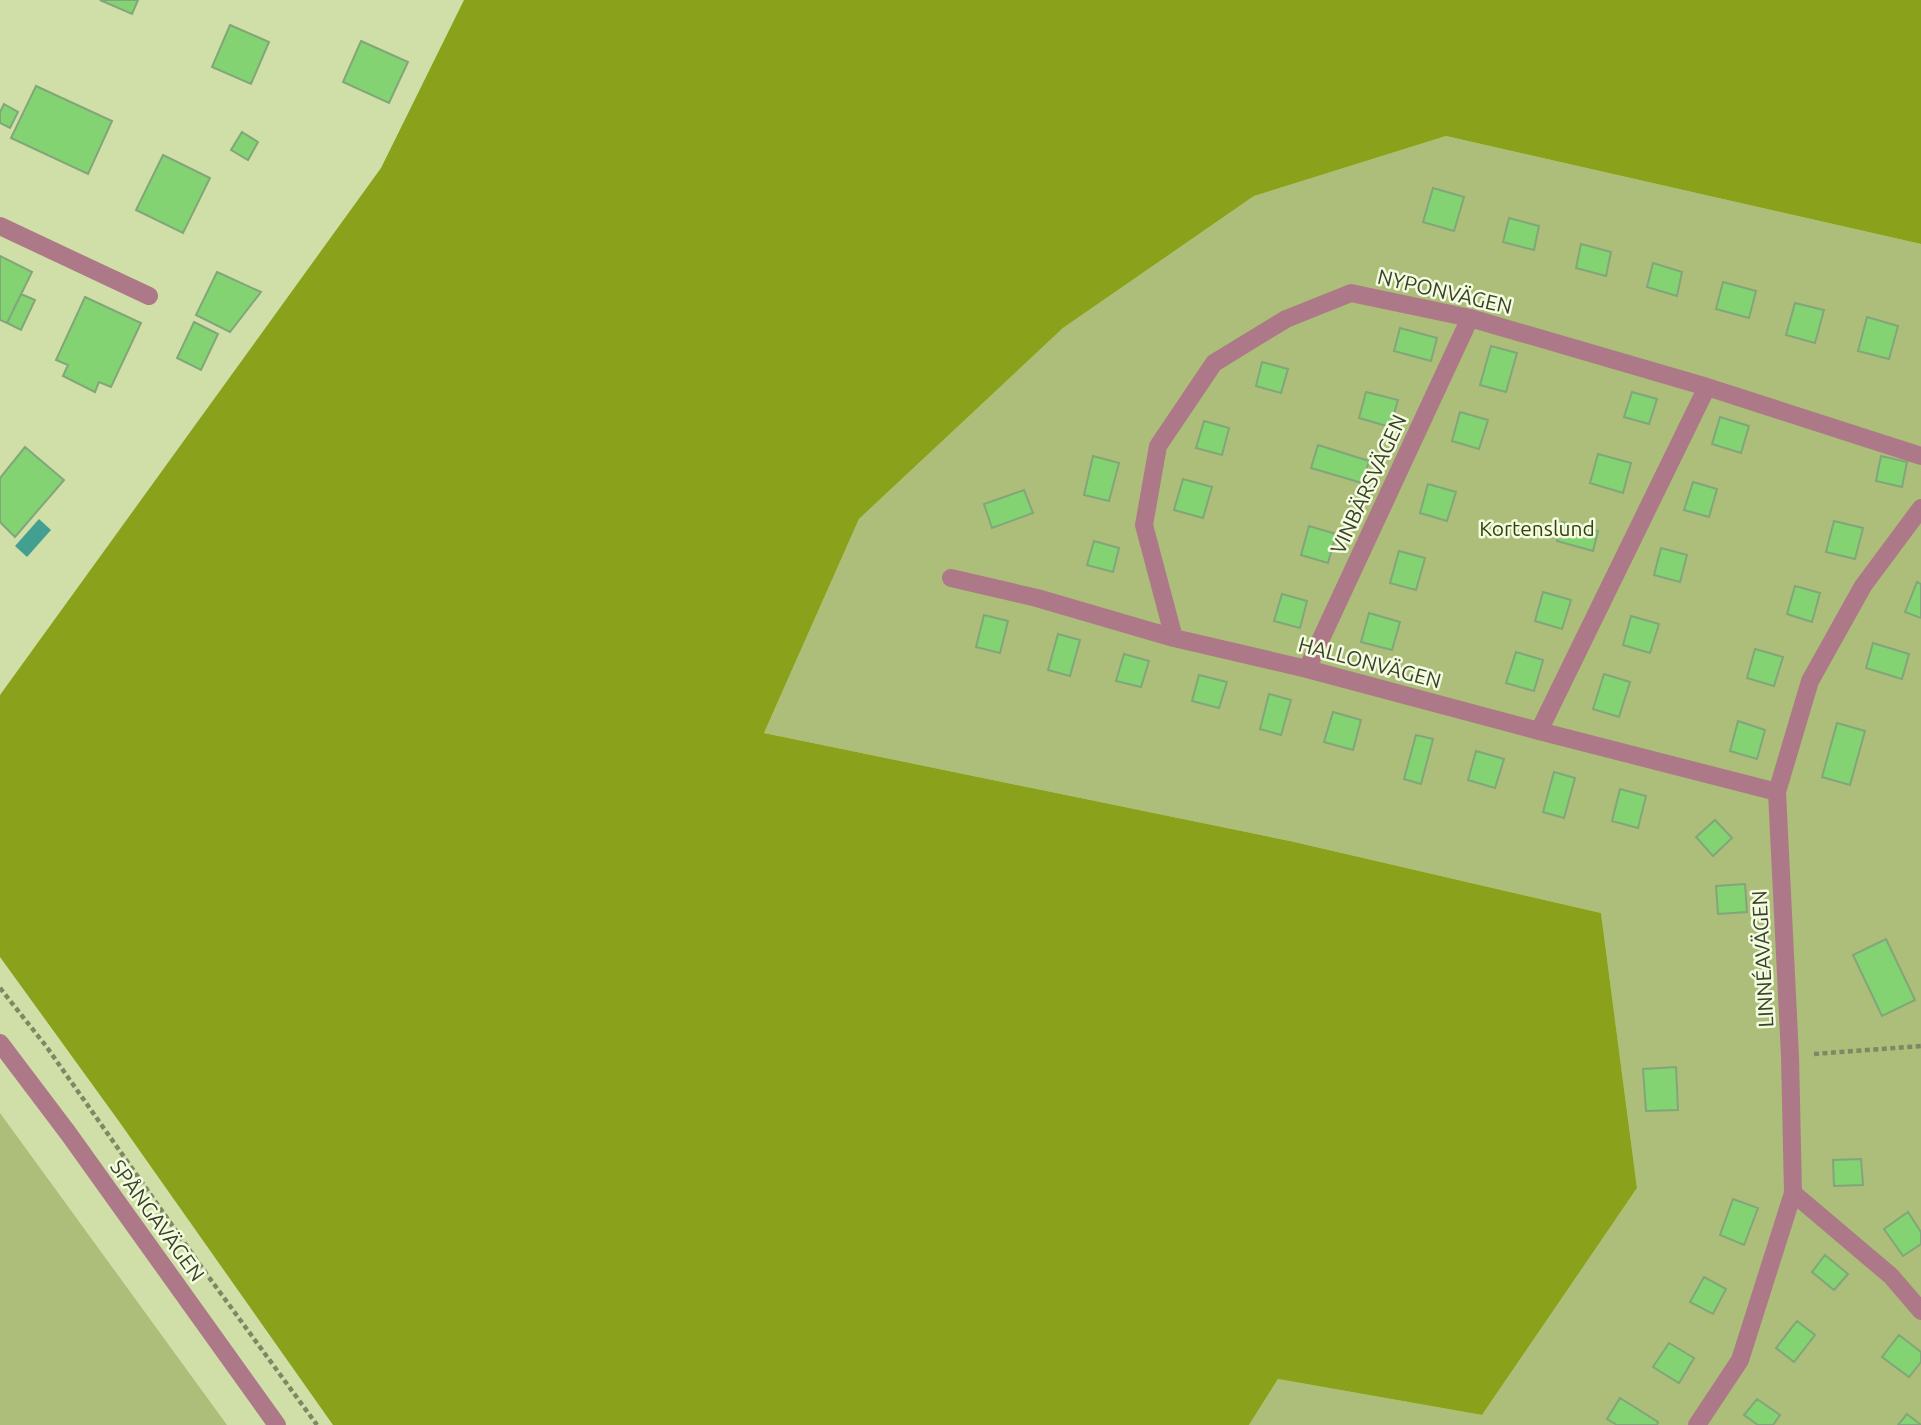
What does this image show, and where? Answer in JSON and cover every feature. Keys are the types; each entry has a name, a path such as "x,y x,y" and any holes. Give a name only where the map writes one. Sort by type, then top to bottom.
{"street":[{"path":"0,226 149,296"},
{"name":"NYPONVÄGEN","path":"1174,638 1144,525 1158,446 1214,363 1286,318 1351,293 1470,318 1707,387 1921,456"},
{"name":"VINBÄRSVÄGEN","path":"1307,668 1470,318"},
{"path":"1539,731 1707,387"},
{"name":"LINNÉAVÄGEN","path":"1696,1425 1740,1360 1793,1193 1790,1056 1777,792 1810,681 1863,586 1921,508"},
{"name":"HALLONVÄGEN","path":"951,578 1037,597 1174,638 1307,668 1777,792"},
{"name":"SPÅNGAVÄGEN","path":"0,1043 68,1133 277,1425"},
{"path":"1793,1193 1891,1276 1921,1311"}],"path":[{"path":"0,988 46,1046 200,1265 317,1425"},
{"path":"1790,1056 1921,1046"}],"green space":[{"path":"464,0 1921,0 1921,244 1446,136 1254,196 1063,328 859,519 764,733 1290,841 1601,913 1637,1188 1482,1415 1278,1379 1249,1425 333,1425 0,957 0,695 381,168"},
{"name":"Kortenslund","path":"1446,136 1921,244 1921,1425 1249,1425 1278,1379 1482,1415 1637,1188 1601,913 1290,841 764,733 859,519 1063,328 1254,196"},
{"path":"0,1113 227,1425 0,1425"}],"water":[{"path":"39,519 51,530 27,557 15,546"}],"building":[{"path":"100,0 138,0 132,14"},
{"path":"230,25 269,42 251,84 212,67"},
{"path":"361,41 408,62 389,103 343,82"},
{"path":"36,86 112,121 88,174 11,138"},
{"path":"4,104 18,112 10,128 0,123 0,112"},
{"path":"242,132 258,142 248,160 231,150"},
{"path":"163,155 210,178 183,233 136,210"},
{"path":"1433,188 1464,197 1454,231 1423,222"},
{"path":"1509,218 1539,226 1534,250 1503,242"},
{"path":"1581,244 1611,252 1606,276 1576,268"},
{"path":"0,256 32,272 7,323 0,320"},
{"path":"1653,263 1682,272 1677,296 1647,287"},
{"path":"217,272 261,292 230,332 196,315"},
{"path":"1723,282 1756,291 1749,318 1716,309"},
{"path":"21,294 35,300 21,330 7,323"},
{"path":"85,297 141,323 111,387 99,382 95,392 63,376 68,365 56,360"},
{"path":"1795,303 1824,310 1815,343 1786,335"},
{"path":"1867,317 1898,326 1889,359 1858,351"},
{"path":"194,322 218,334 201,370 177,358"},
{"path":"1400,328 1437,338 1431,361 1394,351"},
{"path":"1491,346 1517,353 1506,392 1480,385"},
{"path":"1262,362 1288,369 1281,393 1256,386"},
{"path":"1366,392 1398,400 1390,427 1359,418"},
{"path":"1632,392 1657,399 1649,424 1624,417"},
{"path":"1460,412 1488,420 1479,449 1452,441"},
{"path":"1720,417 1749,426 1741,453 1712,444"},
{"path":"1204,421 1229,428 1222,455 1196,448"},
{"path":"1318,445 1369,461 1362,483 1311,468"},
{"path":"25,447 64,480 15,537 0,522 0,478"},
{"path":"1598,454 1631,463 1623,493 1590,483"},
{"path":"1093,456 1119,463 1109,501 1084,495"},
{"path":"1881,456 1907,462 1902,487 1876,481"},
{"path":"1183,479 1212,487 1203,518 1174,510"},
{"path":"1693,482 1717,489 1709,517 1684,510"},
{"path":"1428,484 1456,492 1447,521 1420,513"},
{"path":"1024,490 1033,513 992,528 984,504"},
{"path":"1834,521 1863,528 1855,559 1826,552"},
{"path":"1562,522 1598,531 1593,551 1557,541"},
{"path":"1309,526 1336,534 1328,563 1301,555"},
{"path":"1094,541 1119,548 1113,572 1087,565"},
{"path":"1661,548 1687,555 1680,582 1654,575"},
{"path":"1399,551 1425,558 1416,590 1390,583"},
{"path":"1917,582 1921,584 1921,618 1905,612"},
{"path":"1795,586 1820,593 1812,622 1787,614"},
{"path":"1543,592 1571,600 1562,629 1535,621"},
{"path":"1282,594 1307,601 1300,628 1274,621"},
{"path":"1369,613 1400,622 1392,650 1361,642"},
{"path":"984,615 1008,621 1000,653 976,647"},
{"path":"1631,616 1659,624 1650,653 1623,645"},
{"path":"1058,634 1080,640 1070,676 1048,670"},
{"path":"1873,643 1909,654 1902,679 1866,668"},
{"path":"1755,649 1783,657 1774,686 1747,678"},
{"path":"1516,652 1543,660 1534,691 1506,683"},
{"path":"1124,654 1149,661 1141,687 1116,681"},
{"path":"1604,674 1630,682 1619,717 1593,709"},
{"path":"1199,675 1227,682 1219,708 1192,701"},
{"path":"1269,694 1291,700 1281,735 1260,729"},
{"path":"1333,712 1361,720 1353,750 1324,742"},
{"path":"1738,721 1765,730 1757,759 1730,751"},
{"path":"1837,723 1865,731 1850,785 1822,777"},
{"path":"1416,735 1433,739 1421,784 1404,779"},
{"path":"1476,751 1504,759 1495,788 1468,780"},
{"path":"1554,772 1575,778 1564,818 1543,812"},
{"path":"1620,789 1646,796 1638,828 1612,821"},
{"path":"1715,820 1732,838 1713,856 1696,837"},
{"path":"1745,884 1747,912 1718,914 1716,886"},
{"path":"1886,939 1915,1000 1882,1016 1853,955"},
{"path":"1676,1067 1678,1110 1646,1111 1643,1069"},
{"path":"1861,1159 1863,1185 1834,1186 1833,1160"},
{"path":"1733,1199 1758,1208 1744,1245 1720,1235"},
{"path":"1908,1212 1921,1232 1921,1244 1903,1256 1884,1229"},
{"path":"1825,1255 1848,1274 1834,1290 1812,1272"},
{"path":"1704,1277 1726,1289 1713,1314 1690,1302"},
{"path":"1797,1321 1815,1335 1794,1362 1776,1348"},
{"path":"1899,1335 1921,1352 1921,1362 1909,1377 1882,1357"},
{"path":"1669,1343 1694,1358 1679,1383 1653,1367"},
{"path":"1620,1398 1658,1422 1657,1425 1617,1425 1607,1419"},
{"path":"1757,1399 1780,1415 1773,1425 1758,1425 1744,1415"},
{"path":"1907,1414 1921,1425 1898,1425"}]}
